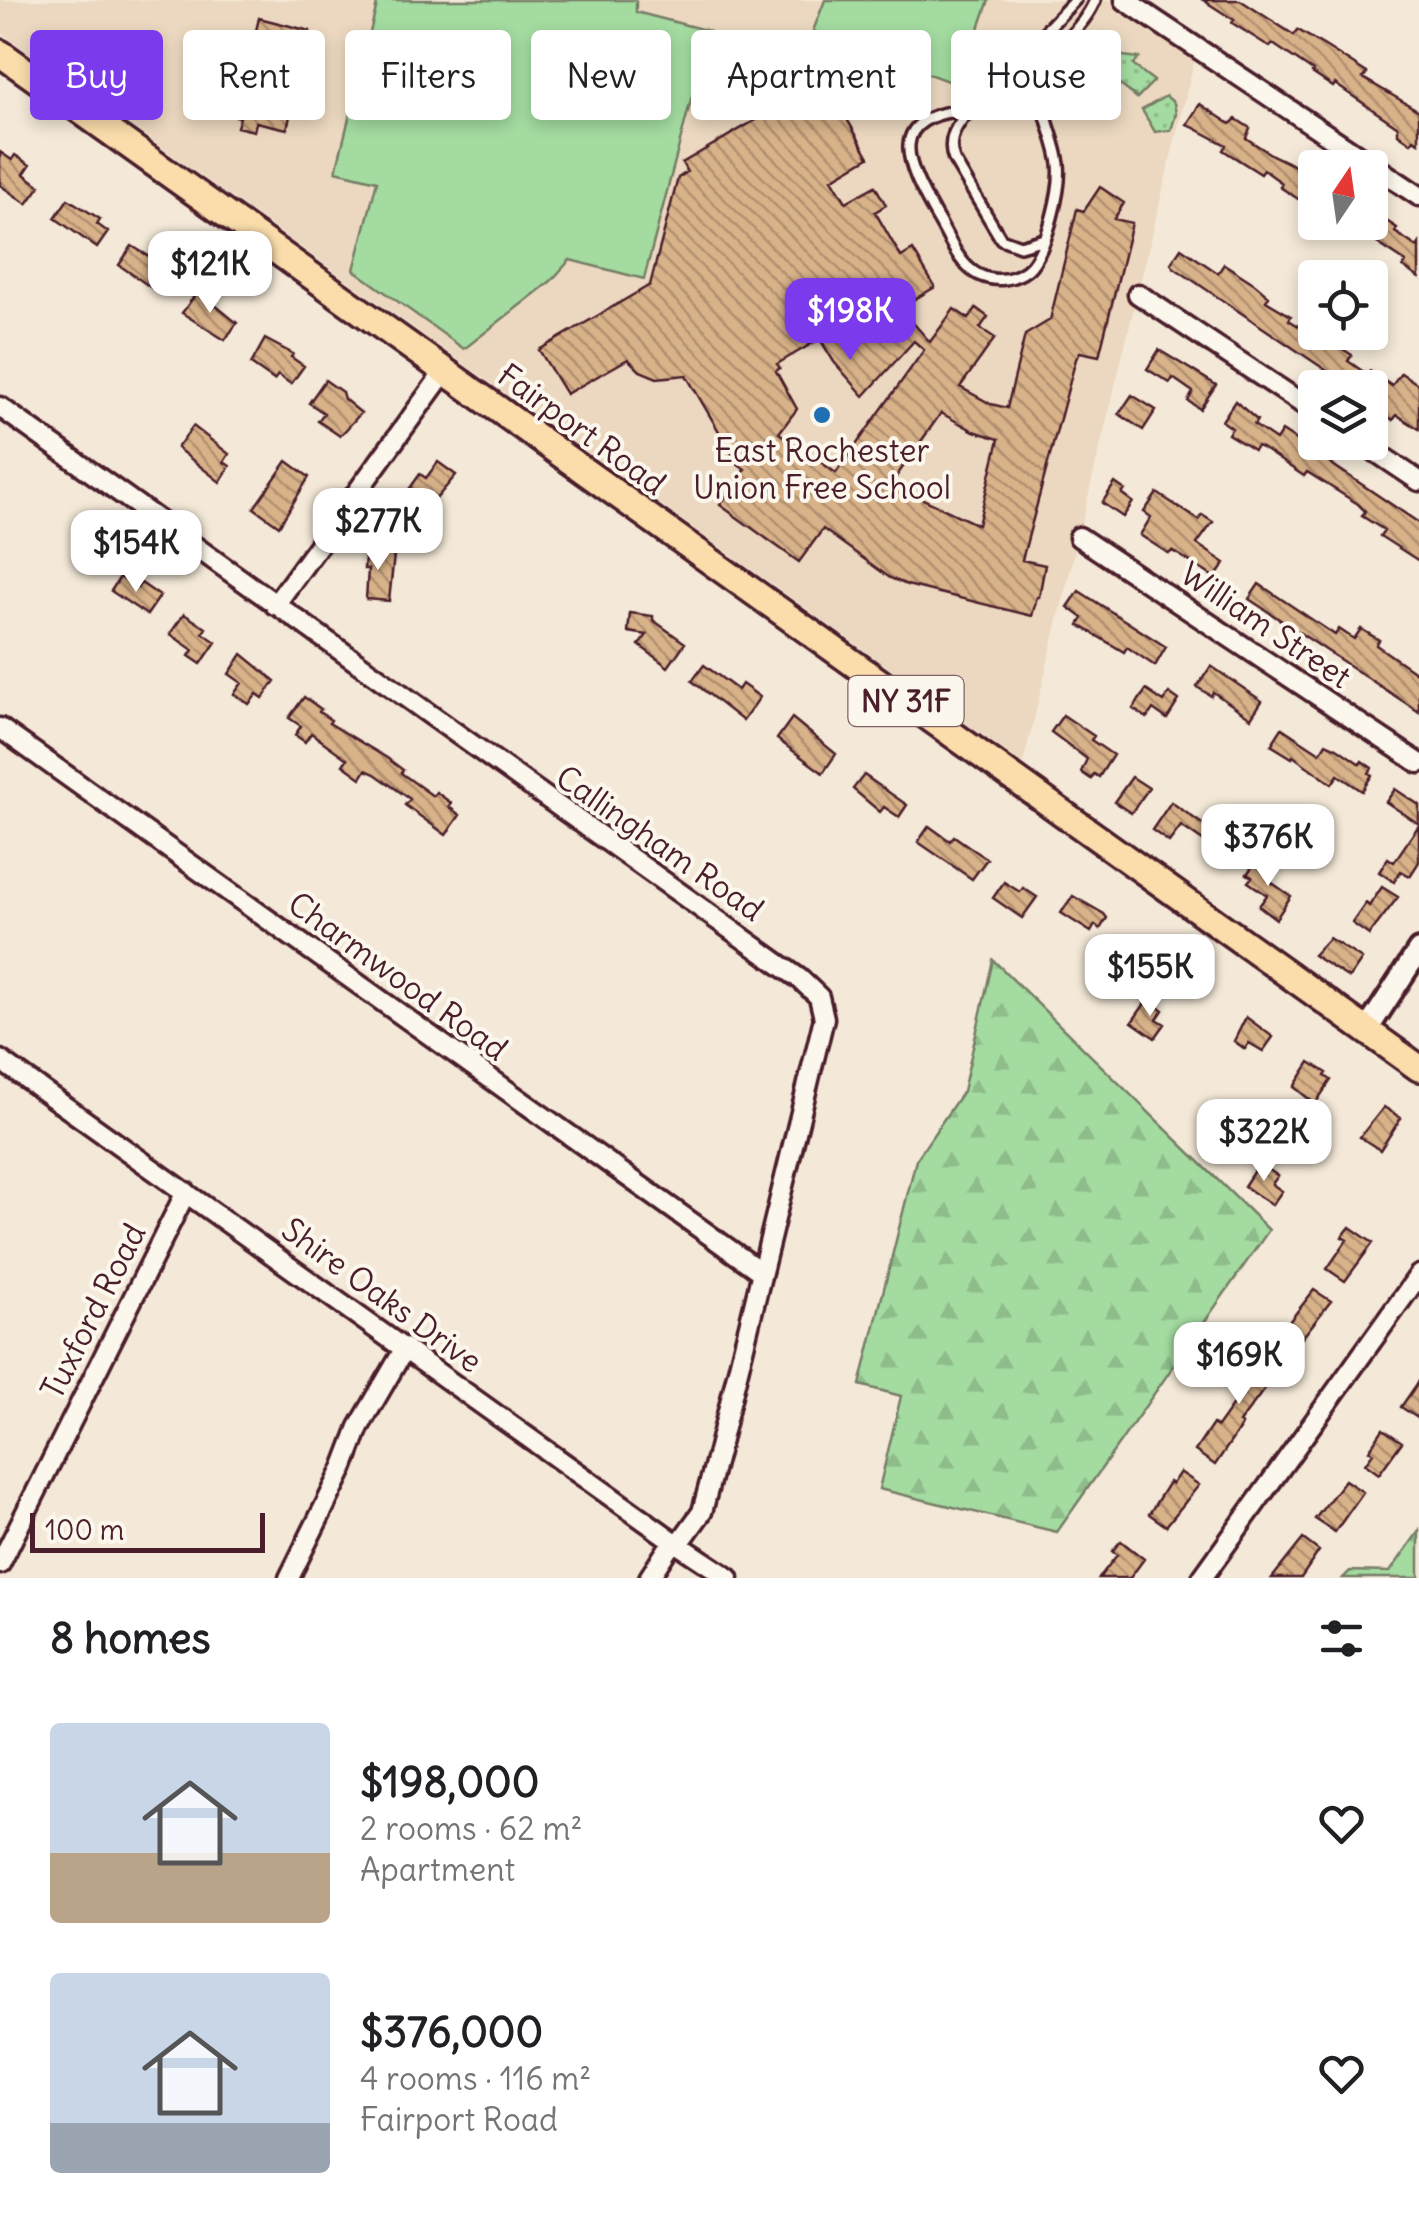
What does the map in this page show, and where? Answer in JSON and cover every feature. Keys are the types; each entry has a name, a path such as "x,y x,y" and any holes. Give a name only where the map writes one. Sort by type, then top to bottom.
{"main road":[{"name":"Fairport Road","path":"0,54 1419,1068"}],"street":[{"path":"1125,0 1419,196"},
{"path":"1138,294 1298,401"},
{"path":"275,605 445,371"},
{"name":"Callingham Road","path":"0,407 820,997 824,1018 702,1512 649,1578"},
{"path":"1387,460 1419,482"},
{"name":"William Street","path":"1079,536 1419,763"},
{"name":"Charmwood Road","path":"0,728 760,1272"},
{"path":"1367,1030 1419,950"},
{"name":"Shire Oaks Drive","path":"0,1060 729,1578"},
{"name":"Tuxford Road","path":"0,1564 186,1192"},
{"path":"1202,1578 1419,1274"},
{"path":"290,1578 343,1469 359,1426 405,1348"}],"lane":[{"path":"1045,30 1074,0"},
{"path":"951,110 937,112 917,127 908,154 916,180 962,260 983,277 1004,280 1032,266 1044,238 1060,176 1042,104 1044,78 1057,51 1095,0"},
{"path":"962,120 954,132 950,151 1002,240 1020,246 1044,238"}],"shaded area":[{"name":"East Rochester Union Free School","path":"0,0 1109,0 1195,58 1023,764 123,120 163,120 163,30 30,30 30,53 0,32"}],"green space":[{"path":"378,0 636,0 636,12 705,30 691,30 691,100 644,279 570,260 551,281 464,349 354,270 377,181 336,171 349,120 511,120 511,30 371,30"},
{"path":"825,0 989,0 978,30 951,30 950,82 931,75 931,30 813,30"},
{"path":"1121,56 1139,58 1133,65 1154,81 1137,98 1121,86"},
{"path":"1166,96 1174,103 1176,114 1171,130 1155,132 1142,110"},
{"path":"993,960 1269,1230 1057,1532 879,1489 901,1396 860,1385 916,1160 963,1091"},
{"path":"1419,1531 1419,1578 1343,1578 1350,1571 1390,1572"}],"building":[{"path":"1203,0 1240,0 1294,35 1298,30 1367,73 1363,78 1419,111 1419,142 1414,139 1411,143 1398,134 1398,127 1273,44 1270,47 1232,23 1234,20"},
{"path":"259,18 306,30 256,30"},
{"path":"1200,104 1230,124 1236,119 1250,128 1246,138 1295,166 1298,162 1298,199 1264,170 1261,174 1223,150 1226,145 1187,124"},
{"path":"239,120 289,120 287,129 256,122 254,131 237,127"},
{"path":"756,120 848,120 869,157 832,179 846,202 875,186 886,205 875,212 901,257 913,250 935,287 900,308 930,342 954,309 969,319 976,308 988,317 980,328 995,338 960,387 1007,408 1025,335 1050,320 1077,209 1084,211 1100,187 1124,203 1114,219 1132,223 1099,356 1080,352 1076,359 1022,560 1045,565 1032,616 890,578 823,529 799,562 720,505 745,469 738,464 686,375 657,378 640,371 628,359 566,394 539,350 650,285 678,178 687,172 682,163","holes":["820,339 864,396 914,341 924,350 836,473 779,433 797,409 776,371 780,368 777,364","941,413 999,439 978,525 891,484"]},
{"path":"0,152 12,160 15,155 30,165 24,174 40,186 27,204 0,185"},
{"path":"68,199 100,219 97,224 108,232 97,248 55,218"},
{"path":"1388,222 1397,228 1395,232 1417,247 1419,244 1419,278 1403,267 1406,262 1372,240 1388,240"},
{"path":"132,246 170,269 156,291 119,265"},
{"path":"1181,248 1218,273 1224,264 1269,296 1266,301 1291,316 1289,320 1298,326 1298,350 1344,350 1352,355 1348,361 1361,370 1326,370 1171,263"},
{"path":"198,291 237,323 225,340 182,313"},
{"path":"265,339 293,354 291,357 304,366 291,384 278,375 274,380 251,364"},
{"path":"1159,350 1216,385 1200,409 1188,401 1193,392 1173,378 1170,383 1147,369"},
{"path":"1401,373 1419,385 1419,429 1397,415 1393,420 1388,417 1388,383 1392,386"},
{"path":"325,380 361,413 340,436 318,421 324,413 309,403"},
{"path":"1132,395 1156,410 1143,430 1119,414"},
{"path":"1235,401 1257,420 1254,425 1276,440 1282,431 1298,442 1298,460 1330,460 1419,523 1419,561 1380,536 1384,530 1362,516 1365,511 1358,504 1307,472 1304,476 1262,448 1257,446 1254,450 1228,434 1232,428 1222,421"},
{"path":"193,426 229,454 224,462 230,466 220,482 177,448"},
{"path":"287,461 309,477 279,526 254,508"},
{"path":"438,462 456,475 430,506 408,491 420,474 426,478"},
{"path":"1115,483 1133,502 1123,517 1102,503"},
{"path":"1157,493 1199,520 1202,515 1213,522 1197,544 1225,563 1215,578 1140,535 1151,517 1144,512"},
{"path":"366,546 384,548 384,554 394,555 389,601 366,599"},
{"path":"120,577 137,588 141,583 160,596 147,615 111,591"},
{"path":"1259,584 1335,635 1339,629 1354,639 1361,629 1379,640 1376,645 1419,675 1419,712 1249,599"},
{"path":"1079,591 1166,647 1155,666 1127,647 1124,652 1079,625 1083,618 1068,607"},
{"path":"630,613 653,616 653,620 685,643 668,667 639,645 647,635 628,632"},
{"path":"184,614 206,628 203,633 216,642 201,664 189,656 193,650 170,634"},
{"path":"242,654 275,681 263,698 257,694 249,704 234,694 242,683 229,674"},
{"path":"704,665 738,690 742,684 760,697 743,721 692,681"},
{"path":"1211,666 1262,701 1251,718 1213,692 1211,696 1197,687"},
{"path":"1146,690 1164,702 1169,693 1179,700 1167,719 1153,709 1147,718 1133,709"},
{"path":"304,697 321,709 319,712 331,720 329,723 387,758 433,796 436,792 451,803 449,807 460,815 446,835 405,805 410,799 375,774 366,770 361,778 343,765 347,759 311,733 305,742 295,735 301,726 289,718"},
{"path":"1063,715 1113,755 1099,777 1094,774 1091,779 1081,772 1087,759 1051,732"},
{"path":"792,718 836,754 823,773 777,739"},
{"path":"1282,728 1320,753 1326,743 1372,768 1362,791 1338,775 1332,784 1271,745"},
{"path":"864,775 907,805 899,817 884,807 880,812 853,789"},
{"path":"1132,777 1149,788 1131,813 1114,802"},
{"path":"1395,789 1419,805 1419,824 1386,802"},
{"path":"1171,802 1208,828 1222,812 1246,829 1236,844 1226,836 1216,850 1181,826 1169,842 1152,830"},
{"path":"1419,825 1419,862 1410,876 1401,871 1394,882 1379,872 1388,858 1394,862"},
{"path":"929,826 950,841 954,836 987,859 972,879 918,842"},
{"path":"1258,859 1275,870 1268,880 1291,896 1276,919 1259,906 1267,895 1248,882 1252,877 1247,874"},
{"path":"1004,882 1037,897 1022,918 993,898"},
{"path":"1382,887 1398,897 1369,935 1352,923"},
{"path":"1073,896 1104,914 1107,918 1100,929 1095,925 1091,932 1061,913"},
{"path":"1329,938 1362,959 1349,978 1313,955"},
{"path":"1148,999 1163,1010 1157,1019 1165,1024 1155,1038 1132,1022"},
{"path":"1246,1017 1273,1037 1263,1051 1249,1043 1245,1049 1234,1041"},
{"path":"1310,1062 1331,1080 1315,1104 1294,1087"},
{"path":"1384,1107 1401,1118 1380,1150 1360,1137"},
{"path":"1279,1110 1301,1125 1290,1141 1269,1126"},
{"path":"1259,1163 1278,1176 1272,1184 1282,1191 1272,1205 1244,1186"},
{"path":"1350,1227 1373,1243 1345,1281 1327,1269 1347,1240 1342,1237"},
{"path":"1314,1290 1331,1301 1299,1342 1282,1331"},
{"path":"1267,1352 1284,1363 1239,1423 1242,1425 1215,1465 1195,1451 1239,1396 1233,1392 1254,1358 1260,1362"},
{"path":"1419,1381 1419,1419 1401,1407"},
{"path":"1383,1429 1402,1442 1379,1474 1365,1464"},
{"path":"1180,1472 1199,1485 1166,1526 1149,1514"},
{"path":"1345,1480 1363,1492 1335,1532 1315,1519"},
{"path":"1303,1539 1319,1551 1301,1578 1272,1578"},
{"path":"1121,1541 1144,1559 1130,1578 1099,1578 1117,1555 1112,1551"}],"place":[{"name":"East Rochester Union Free School","path":"822,415"}]}
